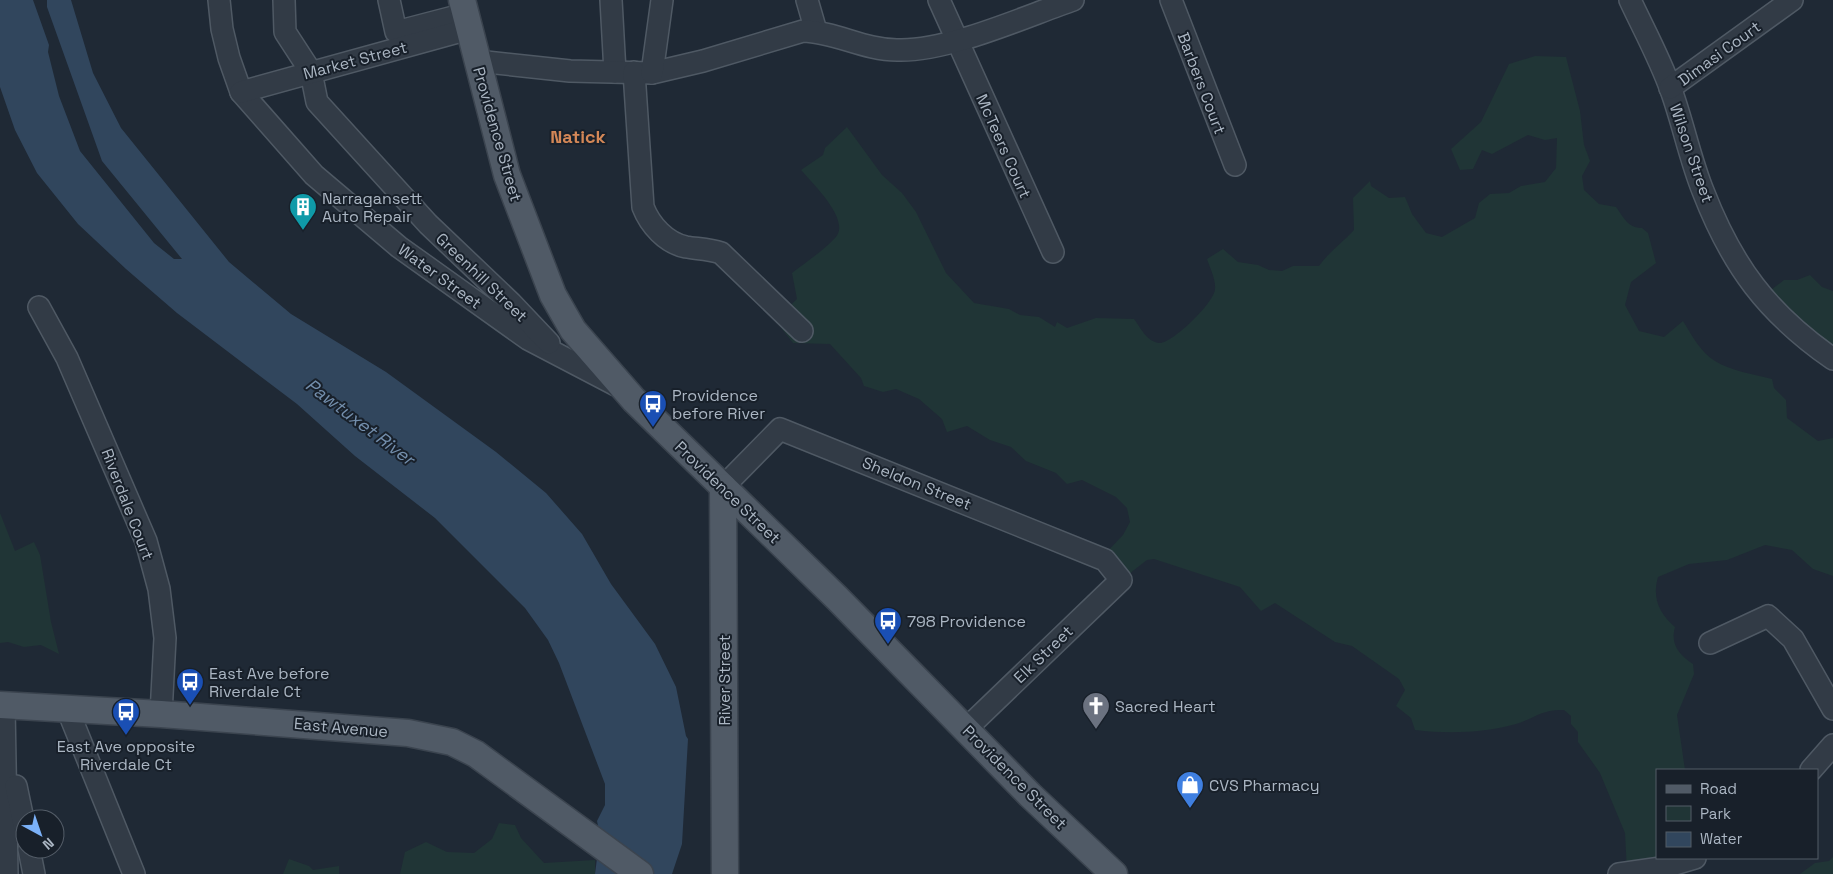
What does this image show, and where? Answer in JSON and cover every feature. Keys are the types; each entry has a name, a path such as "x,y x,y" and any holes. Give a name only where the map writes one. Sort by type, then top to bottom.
{"main road":[{"name":"Providence Street","path":"465,14 507,175 553,295 573,330 625,389 1030,795 1114,874"},
{"name":"River Street","path":"723,487 725,874"},
{"name":"East Avenue","path":"2,705 161,714 408,733 452,742 476,754 640,874"}],"street":[{"name":"Water Street","path":"219,0 222,29 229,58 242,92 314,175 399,247 528,340 625,389"},
{"name":"Greenhill Street","path":"284,0 285,32 311,72 318,102 393,188 560,355"},
{"path":"388,0 396,32 465,14"},
{"path":"611,0 634,72 643,207 650,221 659,232 685,247 709,248 721,253 802,331"},
{"path":"634,72 662,0"},
{"path":"807,0 816,31"},
{"name":"McTeers Court","path":"939,0 1053,252"},
{"path":"477,61 548,69 634,72 736,52 799,32 816,31 864,46 897,50 917,50 958,40 1030,7 1073,0"},
{"name":"Barbers Court","path":"1171,0 1235,165"},
{"name":"Wilson Street","path":"1630,0 1670,88 1702,190 1746,277 1776,314 1804,339 1833,358"},
{"name":"Dimasi Court","path":"1670,88 1792,0"},
{"name":"Market Street","path":"242,92 311,72 465,14"},
{"name":"Riverdale Court","path":"39,307 67,358 146,541 159,589 165,638 161,714"},
{"name":"Sheldon Street","path":"723,487 780,428 1105,560 1121,580"},
{"name":"Elk Street","path":"966,729 1121,580"},
{"path":"1710,643 1768,616 1793,639 1833,709"},
{"path":"2,705 6,737 21,809"},
{"path":"67,708 134,874"},
{"path":"6,737 7,874"},
{"path":"1811,769 1833,745"},
{"path":"31,859 34,874"},
{"path":"1619,874 1694,863"}],"green space":[{"path":"1535,56 1566,57 1580,111 1584,145 1590,161 1582,176 1584,190 1599,204 1616,207 1630,224 1637,228 1642,228 1648,233 1656,263 1631,282 1625,305 1639,331 1664,337 1683,321 1710,358 1735,370 1772,379 1774,388 1786,400 1787,418 1818,441 1833,438 1833,576 1813,569 1792,550 1765,545 1727,560 1689,564 1658,577 1656,592 1658,605 1669,622 1675,627 1674,639 1677,649 1693,664 1694,674 1677,715 1685,769 1656,769 1656,859 1693,859 1627,871 1625,833 1600,773 1578,742 1578,732 1571,724 1571,716 1564,710 1544,712 1516,724 1478,731 1440,732 1415,730 1411,718 1396,706 1405,690 1399,679 1352,646 1335,642 1275,603 1261,611 1240,587 1154,559 1147,560 1125,577 1101,558 1123,535 1130,522 1127,508 1116,497 1082,480 1067,484 1056,473 1026,461 1011,447 990,440 967,426 947,432 942,419 919,399 896,389 883,392 864,386 861,378 830,344 793,343 775,320 797,299 792,273 825,247 835,238 839,231 839,222 829,203 801,170 823,155 825,148 847,127 882,175 902,193 916,212 946,273 974,303 1009,309 1020,315 1039,317 1055,327 1057,322 1067,328 1096,318 1134,319 1147,337 1159,343 1173,337 1192,322 1213,295 1215,282 1207,259 1223,249 1238,262 1258,265 1269,270 1282,271 1293,266 1319,266 1354,230 1353,198 1370,181 1371,186 1389,198 1405,197 1412,214 1426,233 1442,237 1475,218 1479,203 1490,194 1509,193 1521,186 1545,182 1556,168 1557,138 1545,140 1528,135 1492,154 1482,150 1473,169 1460,170 1451,149 1481,122 1509,64"},
{"path":"1810,275 1822,287 1833,291 1833,359 1762,297 1784,280 1797,280"},
{"path":"0,513 15,551 34,542 40,555 51,622 59,654 41,645 24,647 8,642 0,643"},
{"path":"499,823 515,825 521,838 544,863 595,860 595,874 400,874 405,852 426,842 447,852 474,853 492,839"},
{"path":"1833,857 1833,874 1800,874 1815,863 1829,861"},
{"path":"289,859 309,866 313,870 339,866 339,874 283,874"}],"water":[{"name":"Pawtuxet River","path":"0,0 33,0 49,45 48,52 59,96 80,151 154,243 174,259 182,259 102,161 47,7 47,0 71,0 93,73 121,128 229,262 291,314 386,372 496,452 546,493 582,534 611,584 655,644 676,687 688,739 682,844 672,874 595,874 600,835 597,821 605,805 605,784 559,663 548,640 525,608 435,518 355,456 297,404 177,313 126,269 78,224 37,173 15,130 0,87"}],"place":[{"name":"Narragansett Auto Repair","path":"303,231"},
{"name":"Providence before River","path":"653,428"},
{"name":"798 Providence","path":"888,645"},
{"name":"East Ave before Riverdale Ct","path":"190,706"},
{"name":"Sacred Heart","path":"1096,730"},
{"name":"East Ave opposite Riverdale Ct","path":"126,736"},
{"name":"CVS Pharmacy","path":"1190,809"}],"district":[{"name":"Natick","path":"578,137"}]}
